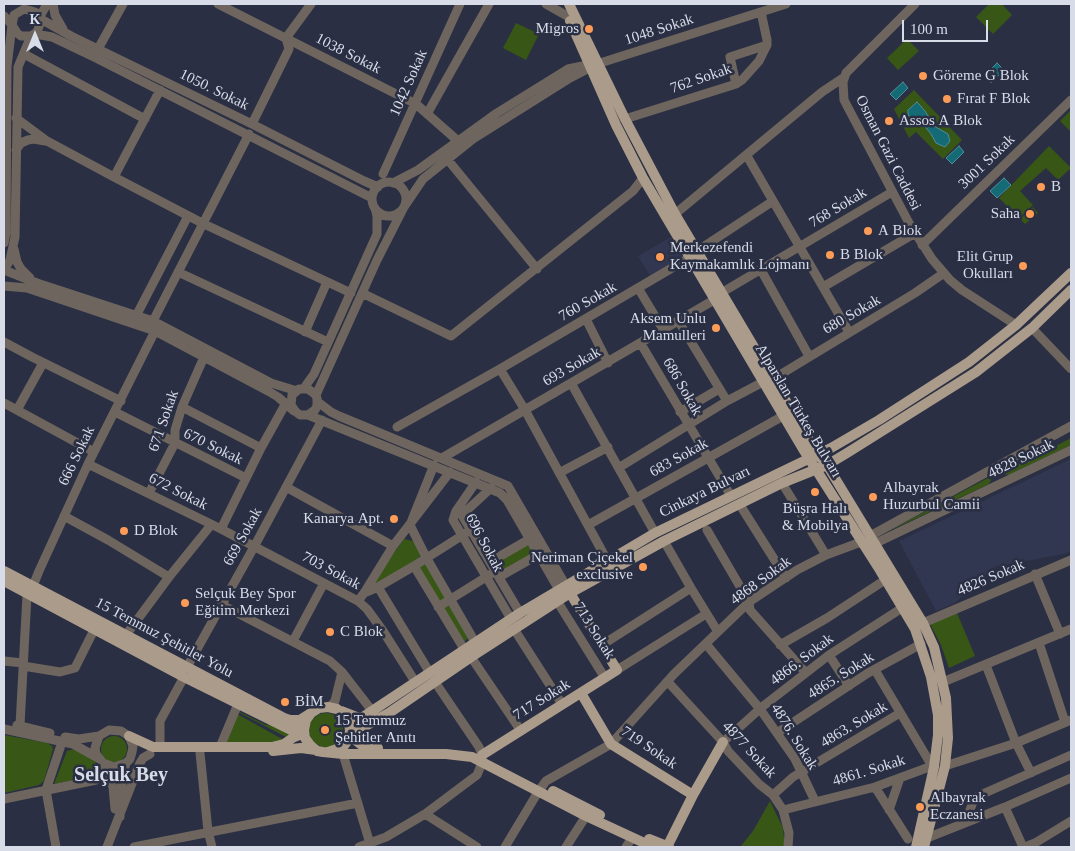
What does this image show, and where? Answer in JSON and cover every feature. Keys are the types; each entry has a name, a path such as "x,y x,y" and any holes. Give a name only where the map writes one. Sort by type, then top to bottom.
{"main road":[{"name":"Alparslan Türkeş Bulvarı","path":"564,4 592,65 625,119 675,214 693,254"},
{"name":"Alparslan Türkeş Bulvarı","path":"569,4 616,125 643,178 693,254 814,457 816,470 868,541 923,623 934,647 943,682 948,717 948,738 937,766 916,847"},
{"name":"Cinkaya Bulvarı","path":"350,733 390,713 432,678 515,620 563,594 608,562 655,533 814,457 879,420 962,367 1016,325 1071,272"},
{"name":"Cinkaya Bulvarı","path":"467,653 475,642 563,594 664,541 782,483 816,470 847,453 969,376 1032,328 1071,290"},
{"name":"Alparslan Türkeş Bulvarı","path":"768,380 783,416 814,457 826,465 838,485 868,541 885,580 915,629 921,644 931,677 938,715 937,766 926,843"},
{"path":"838,485 837,465 847,453"},
{"name":"15 Temmuz Şehitler Yolu","path":"4,571 30,590 94,630 291,730 304,732"},
{"name":"15 Temmuz Şehitler Yolu","path":"4,581 30,590 126,635 284,718 300,720 311,713"},
{"name":"713 Sokak","path":"563,594 602,645 618,670"},
{"name":"717 Sokak","path":"482,758 520,730 618,670"},
{"name":"Cinkaya Bulvarı","path":"341,711 359,718 373,712 416,683 432,678"},
{"name":"719 Sokak","path":"581,693 611,744 693,795"},
{"path":"317,751 310,745 304,732 306,720 311,713 319,708 330,707 341,711 349,722 350,733 348,740 342,747 328,752"},
{"path":"129,736 148,746 160,747 278,746 304,732"},
{"path":"350,733 361,745 367,747 466,750 586,816 654,847"},
{"path":"540,789 668,847 693,795 723,742"},
{"path":"150,754 286,751 301,748 343,754 460,755 482,758"}],"street":[{"path":"14,4 26,6 35,12 39,18"},
{"path":"37,283 26,276 20,269 15,255 17,73 33,35 39,28 39,18 47,4"},
{"path":"53,4 55,15 64,32"},
{"path":"98,49 123,4"},
{"path":"252,124 289,49 286,38 311,4"},
{"name":"1042 Sokak","path":"383,174 460,4"},
{"path":"427,114 489,4"},
{"path":"546,4 569,17"},
{"name":"1048 Sokak","path":"592,65 786,4"},
{"path":"675,214 822,92 843,78 915,4"},
{"name":"1038 Sokak","path":"223,5 416,104 458,141"},
{"path":"4,243 6,233 6,67 14,16 26,6"},
{"path":"736,84 730,57 767,45 761,12"},
{"path":"4,16 21,36 33,35"},
{"name":"1050. Sokak","path":"39,18 364,182 378,187"},
{"name":"1050. Sokak","path":"33,35 52,37 64,42 249,134 372,198"},
{"name":"762 Sokak","path":"625,119 736,84 754,67 764,54 767,45"},
{"path":"24,54 145,119"},
{"path":"296,412 291,405 291,400 314,374 377,234 377,216 372,198 374,191 383,184 393,183 418,170 497,113 568,69 592,65"},
{"path":"375,208 379,213 389,216 399,213 423,180 473,139 592,65"},
{"name":"Osman Gazi Caddesi","path":"843,78 844,100 922,245 944,273 962,290 1016,325"},
{"path":"114,177 160,90"},
{"name":"3001 Sokak","path":"922,245 1071,100"},
{"path":"16,118 47,141 188,216 351,293"},
{"path":"153,321 249,134"},
{"path":"16,150 21,143 28,140 47,141"},
{"path":"747,156 849,332"},
{"path":"448,160 537,269"},
{"path":"362,292 451,336 633,191 643,178"},
{"path":"308,415 315,410 317,398 362,292 404,207 405,194 399,186 393,183"},
{"name":"768 Sokak","path":"718,297 892,192"},
{"name":"760 Sokak","path":"397,427 638,288 773,201"},
{"path":"136,316 188,216"},
{"path":"823,286 915,232"},
{"path":"4,280 4,270 10,260 14,244"},
{"path":"168,253 184,261"},
{"path":"4,270 37,283 153,321 271,383 312,391 331,412 339,416 508,486 563,594"},
{"path":"761,270 809,356"},
{"path":"178,272 328,342"},
{"name":"680 Sokak","path":"620,467 727,401 768,380 915,293 944,273"},
{"path":"305,332 327,282"},
{"path":"4,286 27,288 153,336 204,358 268,391 300,415 308,415 322,420 500,492 507,500 563,594"},
{"path":"638,288 664,331"},
{"name":"693 Sokak","path":"442,458 664,331 718,297"},
{"path":"586,319 608,362"},
{"path":"678,322 727,401"},
{"path":"1032,328 1071,369"},
{"name":"666 Sokak","path":"30,590 88,464 153,336"},
{"path":"4,342 121,400"},
{"name":"686 Sokak","path":"641,344 731,496"},
{"name":"671 Sokak","path":"149,493 174,443 175,430 182,407 204,358"},
{"path":"16,410 43,363"},
{"path":"500,369 525,410 608,562"},
{"path":"571,383 620,467 655,533"},
{"path":"680,412 720,389"},
{"path":"4,403 94,452"},
{"name":"669 Sokak","path":"221,529 261,448 286,404"},
{"path":"182,407 261,448"},
{"name":"670 Sokak","path":"115,412 246,478"},
{"name":"683 Sokak","path":"588,525 783,416"},
{"name":"669 Sokak","path":"187,667 322,420"},
{"name":"4868 Sokak","path":"540,789 546,781 611,744 668,682 749,602 826,555 868,541 1071,426"},
{"path":"560,473 608,447"},
{"name":"4828 Sokak","path":"868,541 1003,483 1071,450"},
{"name":"672 Sokak","path":"88,464 254,547"},
{"path":"434,465 410,525 426,557 475,642"},
{"path":"994,469 1003,483"},
{"path":"358,601 393,546 450,472"},
{"name":"696 Sokak","path":"476,482 453,518 462,536 515,620"},
{"path":"782,483 826,555"},
{"path":"286,487 393,546"},
{"name":"696 Sokak","path":"491,488 463,515 497,574 515,620"},
{"path":"740,505 786,578"},
{"path":"64,516 169,577"},
{"path":"126,635 211,524"},
{"path":"364,593 414,566 470,530"},
{"path":"706,530 749,602 750,610 806,673"},
{"path":"490,562 528,540"},
{"path":"664,541 718,632"},
{"name":"703 Sokak","path":"254,547 358,601 367,609 383,631 416,683"},
{"path":"438,607 487,577 536,556"},
{"name":"4826 Sokak","path":"923,623 1071,560"},
{"path":"414,566 467,653 520,730"},
{"path":"1035,574 1060,634"},
{"path":"780,645 827,618 885,580"},
{"path":"293,642 324,583"},
{"path":"359,847 370,846 386,838 425,814 477,775 482,758 476,741 432,678 397,622 378,587"},
{"path":"602,645 691,588"},
{"path":"20,725 30,590"},
{"name":"713 Sokak","path":"563,594 605,678"},
{"path":"222,605 330,661 342,672 373,712"},
{"name":"4866. Sokak","path":"723,742 760,709 829,655 902,608"},
{"path":"618,670 706,614"},
{"path":"515,620 562,704"},
{"path":"383,631 397,622"},
{"path":"943,682 1071,629"},
{"path":"4,661 60,672 75,668 94,630"},
{"path":"1039,643 1068,721"},
{"name":"4876. Sokak","path":"706,644 760,709 795,759 815,802"},
{"name":"4865. Sokak","path":"777,733 848,686 921,644"},
{"path":"829,655 848,686"},
{"path":"986,665 1016,743 1031,772"},
{"path":"874,670 900,713 937,766"},
{"path":"330,707 336,701 342,672"},
{"path":"160,747 160,721 184,677"},
{"name":"4877 Sokak","path":"668,682 723,742 728,751 759,784 773,795 783,810 789,833 788,847"},
{"path":"220,747 238,704"},
{"name":"4863. Sokak","path":"773,795 793,777 900,713"},
{"name":"4861. Sokak","path":"783,810 875,787 937,766 1016,743 1068,721"},
{"path":"4,723 79,739 99,736 109,730 121,731 129,736 133,746 122,778 120,817"},
{"path":"4,729 83,748 100,761 114,767 150,754"},
{"path":"99,736 95,748 96,754 110,777 115,799 114,816 105,844"},
{"path":"56,847 46,790 62,742"},
{"path":"200,753 208,831 212,847"},
{"path":"105,844 120,817 140,763 143,758 150,754"},
{"path":"343,754 370,846"},
{"path":"965,824 973,802 978,796 1071,755"},
{"path":"889,810 900,778"},
{"path":"926,843 1071,778"},
{"path":"4,799 96,780"},
{"path":"875,787 908,839"},
{"path":"505,847 540,789"},
{"path":"134,847 358,803"},
{"path":"1005,807 1024,847 1035,843 1071,821"},
{"path":"425,814 477,847"},
{"path":"566,847 586,816"},
{"path":"626,847 632,838"}],"shaded area":[{"path":"989,4 1002,4 1012,15 993,34 976,17"},
{"path":"516,23 539,34 526,60 503,48"},
{"path":"907,39 919,51 898,70 887,58"},
{"path":"997,63 1004,70 991,83 984,76"},
{"path":"903,82 908,88 896,100 890,94"},
{"path":"914,90 962,140 943,159 916,132 909,138 894,109"},
{"path":"917,102 934,126 948,134 950,141 945,147 936,143 923,124 908,115 908,110"},
{"path":"1071,110 1071,132 1060,121"},
{"path":"959,146 964,152 952,164 946,158"},
{"path":"1049,146 1071,168 1058,180 1046,168 1020,191 1033,205 1019,218 999,198"},
{"path":"1004,178 1011,185 997,198 990,191"},
{"name":"Saha","path":"1033,207 1038,213 1025,224 1020,219"},
{"name":"Merkezefendi Kaymakamlık Lojmanı","path":"671,237 682,257 650,276 638,256"},
{"path":"1071,438 1071,445 1009,475 1004,474 1005,469 1015,464 1022,464"},
{"path":"1071,459 1071,551 1064,554 994,567 955,603 936,611 899,541"},
{"path":"988,478 991,480 989,484 883,534"},
{"path":"404,539 413,541 421,555 412,564 376,584 374,581"},
{"path":"527,543 533,554 502,574 495,562"},
{"path":"424,562 446,598 437,603 416,567"},
{"path":"449,604 468,638 465,641 461,641 441,608"},
{"path":"957,613 975,656 949,668 941,645 930,624"},
{"path":"238,712 266,725 271,725 290,733 288,738"},
{"path":"326,713 338,718 343,730 338,742 326,747 314,742 309,730 314,718"},
{"path":"237,714 284,740 278,742 225,742"},
{"path":"4,735 47,743 52,746 53,749 44,781 39,785 4,793"},
{"path":"114,736 123,740 127,749 123,758 114,762 105,758 101,749 105,740"},
{"path":"74,749 94,759 101,774 54,784 67,751"},
{"path":"770,801 783,828 785,847 740,847 753,831"}],"place":[{"name":"Migros","path":"589,29"},
{"name":"Göreme G Blok","path":"923,76"},
{"name":"Fırat F Blok","path":"947,99"},
{"name":"Assos A Blok","path":"889,121"},
{"name":"B","path":"1041,187"},
{"name":"Saha","path":"1030,214"},
{"name":"A Blok","path":"868,231"},
{"name":"B Blok","path":"830,255"},
{"name":"Merkezefendi Kaymakamlık Lojmanı","path":"660,257"},
{"name":"Elit Grup Okulları","path":"1023,266"},
{"name":"Aksem Unlu Mamulleri","path":"716,328"},
{"name":"Büşra Halı & Mobilya","path":"815,492"},
{"name":"Albayrak Huzurbul Camii","path":"873,497"},
{"name":"Kanarya Apt.","path":"394,519"},
{"name":"D Blok","path":"124,531"},
{"name":"Neriman Çiçekel exclusive","path":"643,567"},
{"name":"Selçuk Bey Spor Eğitim Merkezi","path":"185,603"},
{"name":"C Blok","path":"330,632"},
{"name":"BİM","path":"285,702"},
{"name":"15 Temmuz Şehitler Anıtı","path":"325,730"},
{"name":"Albayrak Eczanesi","path":"920,807"}],"district":[{"name":"Selçuk Bey","path":"121,776"}]}
